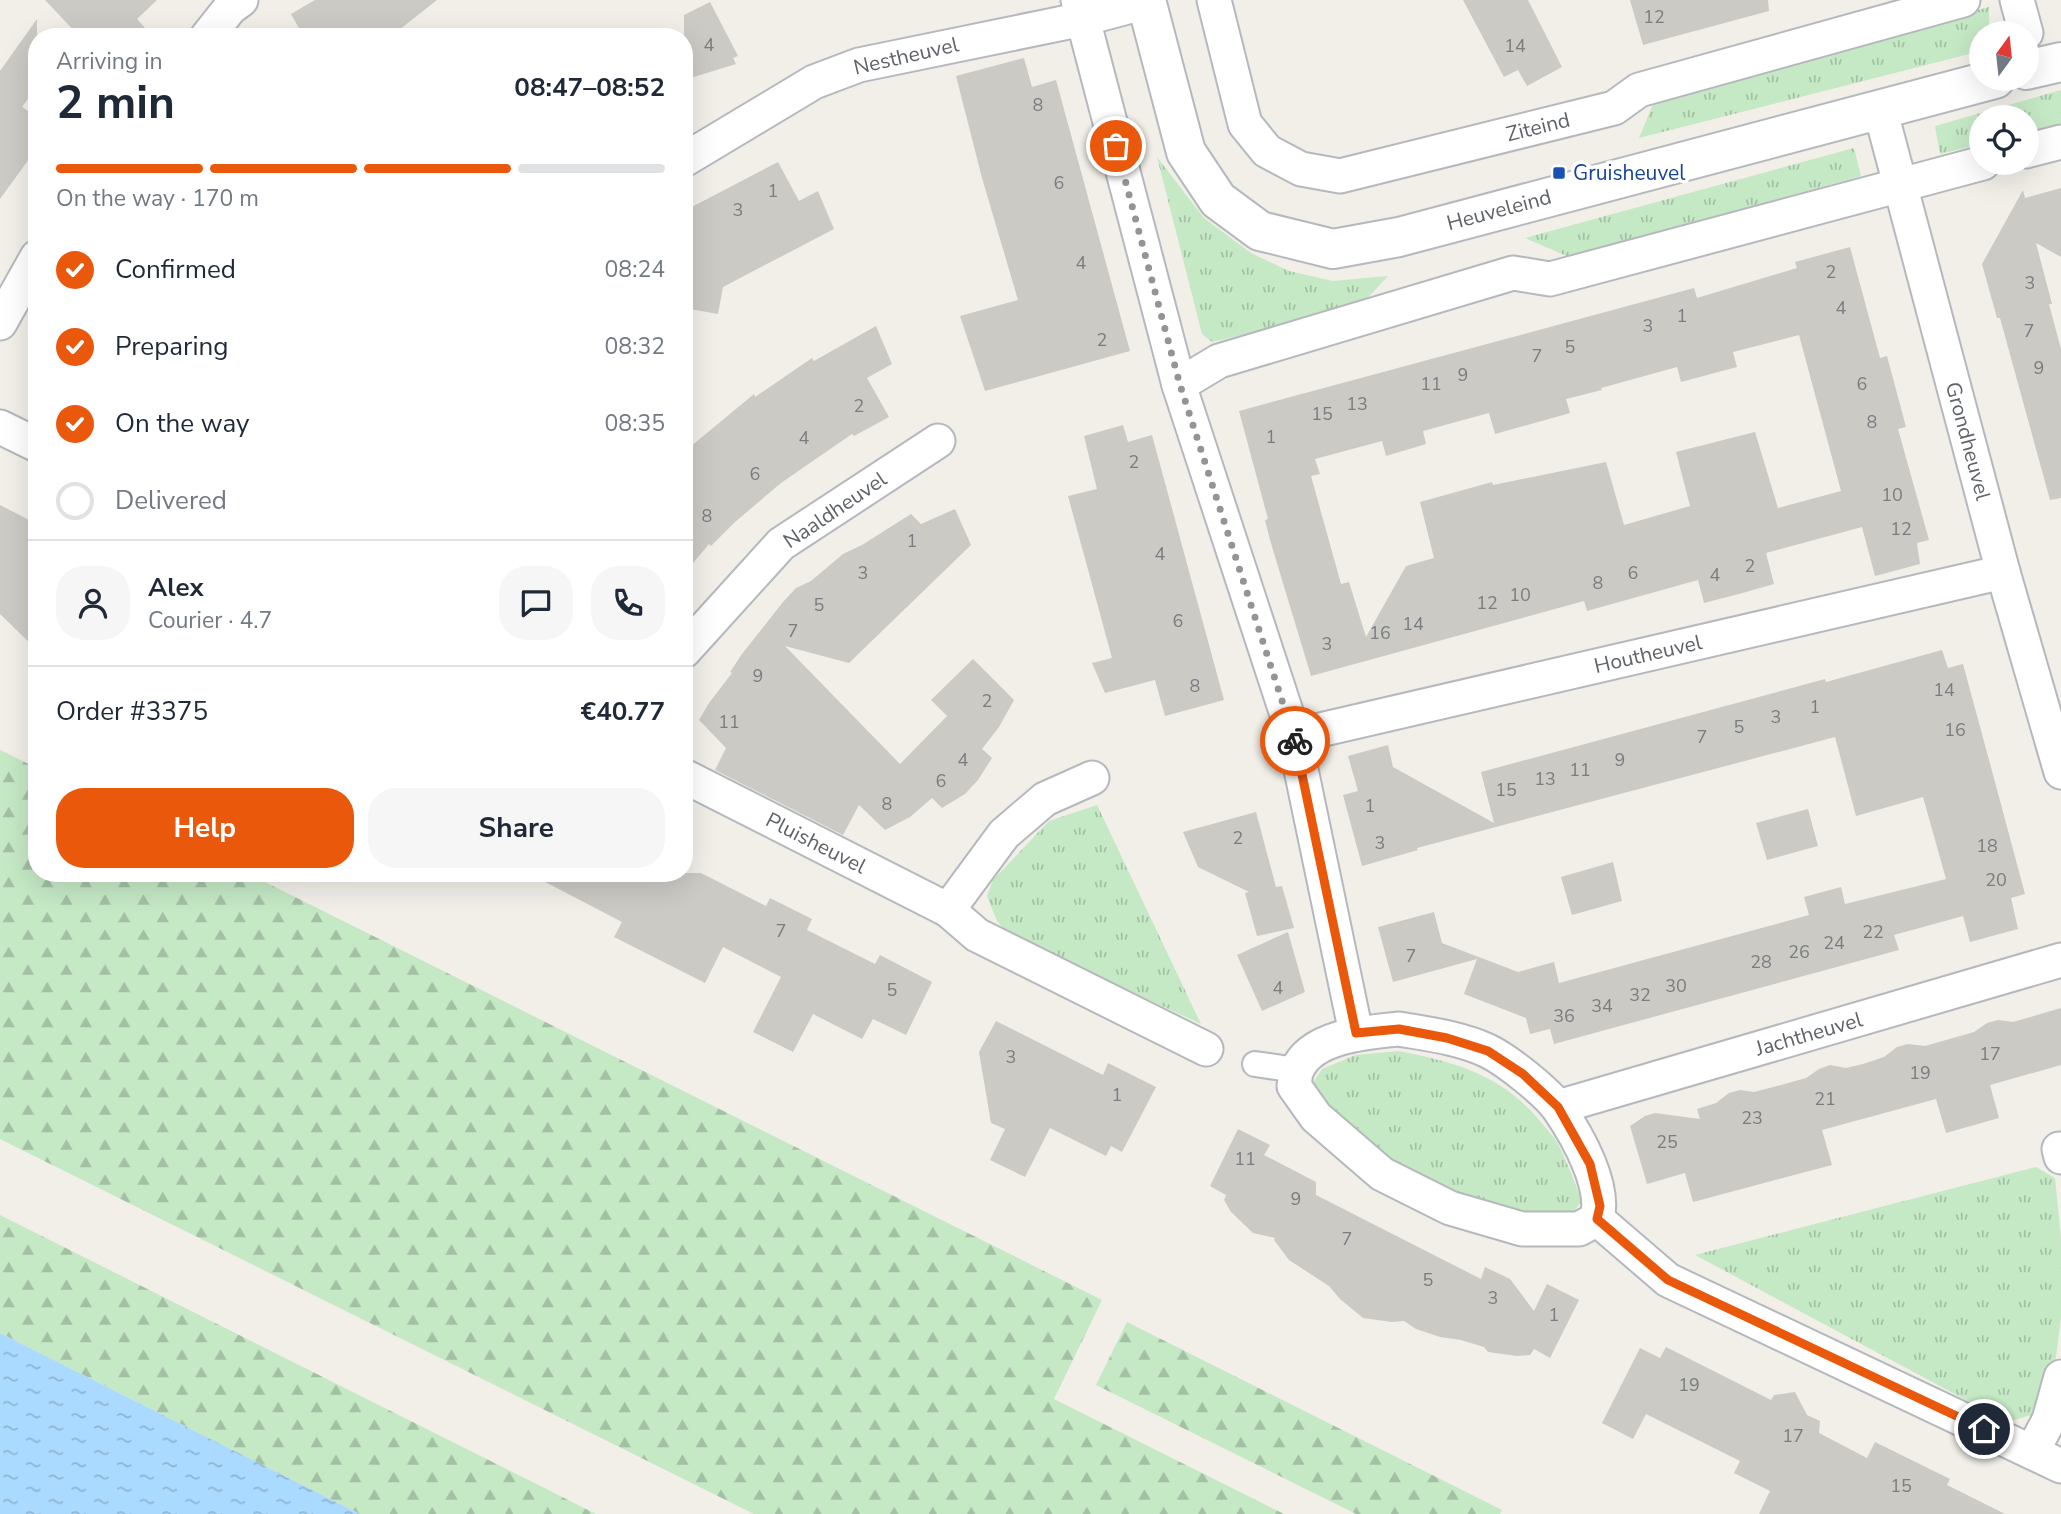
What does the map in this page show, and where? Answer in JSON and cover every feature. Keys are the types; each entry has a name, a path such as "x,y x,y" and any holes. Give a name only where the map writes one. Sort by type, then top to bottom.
{"street":[{"name":"Ziteind","path":"1214,0 1245,124 1267,151 1301,169 1340,176 1614,108 1639,90 1963,0"},
{"path":"2017,0 2024,21"},
{"name":"Nestheuvel","path":"693,155 814,82 859,65 1080,9 1146,1"},
{"name":"Heuveleind","path":"1146,1 1186,152 1218,200 1260,231 1332,249 1399,237 1969,86"},
{"path":"213,28 231,3"},
{"path":"1080,9 1180,385 1294,736 1356,1033"},
{"name":"Grondheuvel","path":"1880,109 2003,572 2061,772"},
{"path":"2039,148 2061,142"},
{"path":"1180,385 1219,361 1514,273 1550,279 1969,167"},
{"path":"0,323 28,273"},
{"path":"0,427 28,441"},
{"name":"Naaldheuvel","path":"693,641 781,544 938,442"},
{"name":"Houtheuvel","path":"1294,736 2003,572"},
{"path":"948,910 1004,834 1045,799 1092,778"},
{"name":"Pluisheuvel","path":"693,781 948,910 977,935 1206,1049"},
{"name":"Jachtheuvel","path":"1558,1107 2061,960"},
{"path":"1399,1029 1447,1038 1488,1051 1523,1074 1558,1107 1590,1164 1600,1206 1597,1219 1579,1228 1522,1229 1450,1208 1382,1174 1316,1117 1294,1086 1296,1070 1310,1052 1356,1033 1399,1029"},
{"path":"1255,1064 1296,1070"},
{"path":"1597,1219 1668,1280 2047,1459 2049,1420 2061,1377"}],"green space":[{"path":"1989,7 1989,21 1969,21 1969,54 1639,138 1656,97"},
{"path":"2061,90 2061,124 2039,129 2039,105 2008,105"},
{"path":"1969,116 1969,147 1940,154 1935,126"},
{"path":"1854,148 1861,176 1569,257 1525,238"},
{"path":"1157,157 1204,218 1251,253 1289,271 1333,281 1388,276 1359,307 1212,342 1202,334"},
{"path":"0,750 28,764 28,882 265,882 1102,1300 1054,1399 1284,1514 754,1514 0,1139"},
{"path":"1097,805 1201,1024 1008,934 997,921 987,896 993,880 1049,821"},
{"path":"1399,1051 1439,1060 1476,1073 1510,1092 1525,1105 1557,1143 1582,1201 1566,1221 1453,1196 1390,1162 1324,1110 1313,1083 1322,1069 1356,1055"},
{"path":"2036,1167 2055,1178 2061,1239 2061,1317 2056,1357 2035,1414 2007,1422 1695,1255"},
{"path":"0,1215 596,1514 360,1514 0,1333"},
{"path":"1127,1322 1502,1510 1500,1514 1356,1514 1096,1385"}],"water":[{"path":"0,1333 360,1514 0,1514"}],"building":[{"path":"45,0 157,0 137,19 145,28 71,28"},
{"path":"315,0 437,0 401,28 299,28 291,14"},
{"path":"1463,0 1528,0 1562,67 1527,86 1518,70 1504,77"},
{"path":"1630,0 1768,0 1769,11 1643,45"},
{"path":"710,2 738,56 733,58 736,64 693,77 693,28 684,28 684,15"},
{"path":"28,32 28,99 22,107 28,111 28,160 0,199 0,71"},
{"path":"1024,58 1032,87 1056,80 1130,351 985,391 960,316 1018,300 982,178 956,76"},
{"path":"778,162 799,201 818,191 834,229 723,287 718,314 693,310 693,206"},
{"path":"2061,188 2061,257 2036,243 2061,349 2061,498 2050,500 2000,318 1997,318 1982,264 2023,190 2025,198"},
{"path":"1850,247 1880,358 1887,356 1906,427 1898,429 1929,540 1917,543 1920,564 1875,576 1862,527 1766,553 1774,584 1739,594 1704,603 1698,580 1587,611 1584,601 1311,676 1270,540 1265,520 1268,519 1239,411 1694,288 1697,298 1797,268 1795,262","holes":["1799,335 1841,491 1778,508 1755,432 1676,452 1690,506 1624,525 1606,462 1493,485 1492,482 1420,502 1434,558 1406,566 1366,637 1349,582 1341,584 1311,476 1320,474 1315,459 1382,441 1386,456 1426,444 1423,431 1489,413 1495,434 1570,413 1566,399 1677,367 1681,382 1737,367 1733,352"]},
{"path":"876,326 892,364 867,378 889,417 854,436 852,434 781,483 711,546 709,544 693,563 693,445 754,394 755,397 812,358 814,361"},
{"path":"1123,425 1128,442 1152,435 1224,700 1165,716 1155,680 1105,693 1092,663 1112,658 1068,496 1097,489 1084,436"},
{"path":"0,505 28,519 28,641 0,614"},
{"path":"955,509 971,545 849,663 785,646 900,764 947,716 931,700 973,659 1014,700 999,727 982,749 992,758 978,780 965,794 942,808 932,798 910,817 885,830 859,805 843,835 715,770 726,748 699,720 742,654 783,602 796,588 811,581 843,554 911,514 921,524"},
{"path":"1942,650 1948,668 1963,664 2025,894 2011,898 2018,929 1970,942 1963,916 1894,935 1899,950 1554,1044 1550,1029 1530,1034 1526,1018 1464,994 1477,959 1393,982 1378,927 1434,912 1442,943 1518,972 1554,962 1559,983 1809,915 1804,897 1841,887 1845,904 1946,879 1923,797 1856,816 1835,737 1417,848 1418,850 1362,866 1343,795 1358,791 1348,756 1388,745 1393,767 1494,823 1481,772"},
{"path":"1808,809 1818,846 1767,860 1756,823"},
{"path":"1256,812 1276,887 1282,886 1294,928 1257,936 1245,893 1249,892 1198,867 1183,832"},
{"path":"1613,862 1622,901 1572,915 1561,877"},
{"path":"693,873 701,873 766,906 770,898 812,919 807,930 875,964 880,955 932,982 906,1035 873,1019 862,1039 813,1014 793,1052 753,1032 781,977 723,947 705,983 614,937 622,922 545,882 693,882"},
{"path":"1288,932 1305,992 1262,1011 1237,955"},
{"path":"2061,1008 2061,1065 1990,1085 1999,1118 1946,1133 1936,1099 1822,1130 1832,1165 1693,1202 1685,1173 1647,1184 1630,1126 1645,1116 1655,1113 1700,1119 1697,1109 1716,1103 1729,1093 1740,1090 1754,1092 1806,1078 1830,1065 1846,1068 1863,1064 1884,1057 1897,1047 1908,1044 1925,1046 1974,1032 1987,1023 1998,1020 2013,1022"},
{"path":"996,1021 1103,1075 1108,1063 1156,1087 1122,1152 1111,1146 1106,1156 1050,1128 1025,1177 990,1160 1005,1129 991,1123 979,1052"},
{"path":"1238,1129 1270,1145 1264,1155 1316,1182 1316,1195 1481,1279 1485,1267 1510,1279 1534,1311 1547,1284 1579,1300 1550,1358 1534,1349 1530,1355 1517,1356 1488,1352 1484,1347 1416,1329 1404,1321 1363,1318 1329,1286 1289,1260 1275,1238 1253,1233 1231,1212 1224,1200 1226,1195 1210,1186"},
{"path":"1666,1347 1771,1400 1774,1395 1795,1392 1807,1415 1820,1421 1819,1433 1867,1458 1875,1442 1950,1479 1947,1485 2005,1514 1759,1514 1770,1491 1734,1473 1740,1461 1646,1414 1633,1439 1602,1423 1640,1348 1660,1358"}],"way so far":[{"path":"1116,146 1180,385 1295,741"}],"place":[{"name":"Gruisheuvel","path":"1559,173"}],"route":[{"path":"1295,741 1356,1033 1399,1029 1447,1038 1488,1051 1523,1074 1558,1107 1590,1164 1600,1206 1597,1219 1668,1280 1984,1429"}]}
